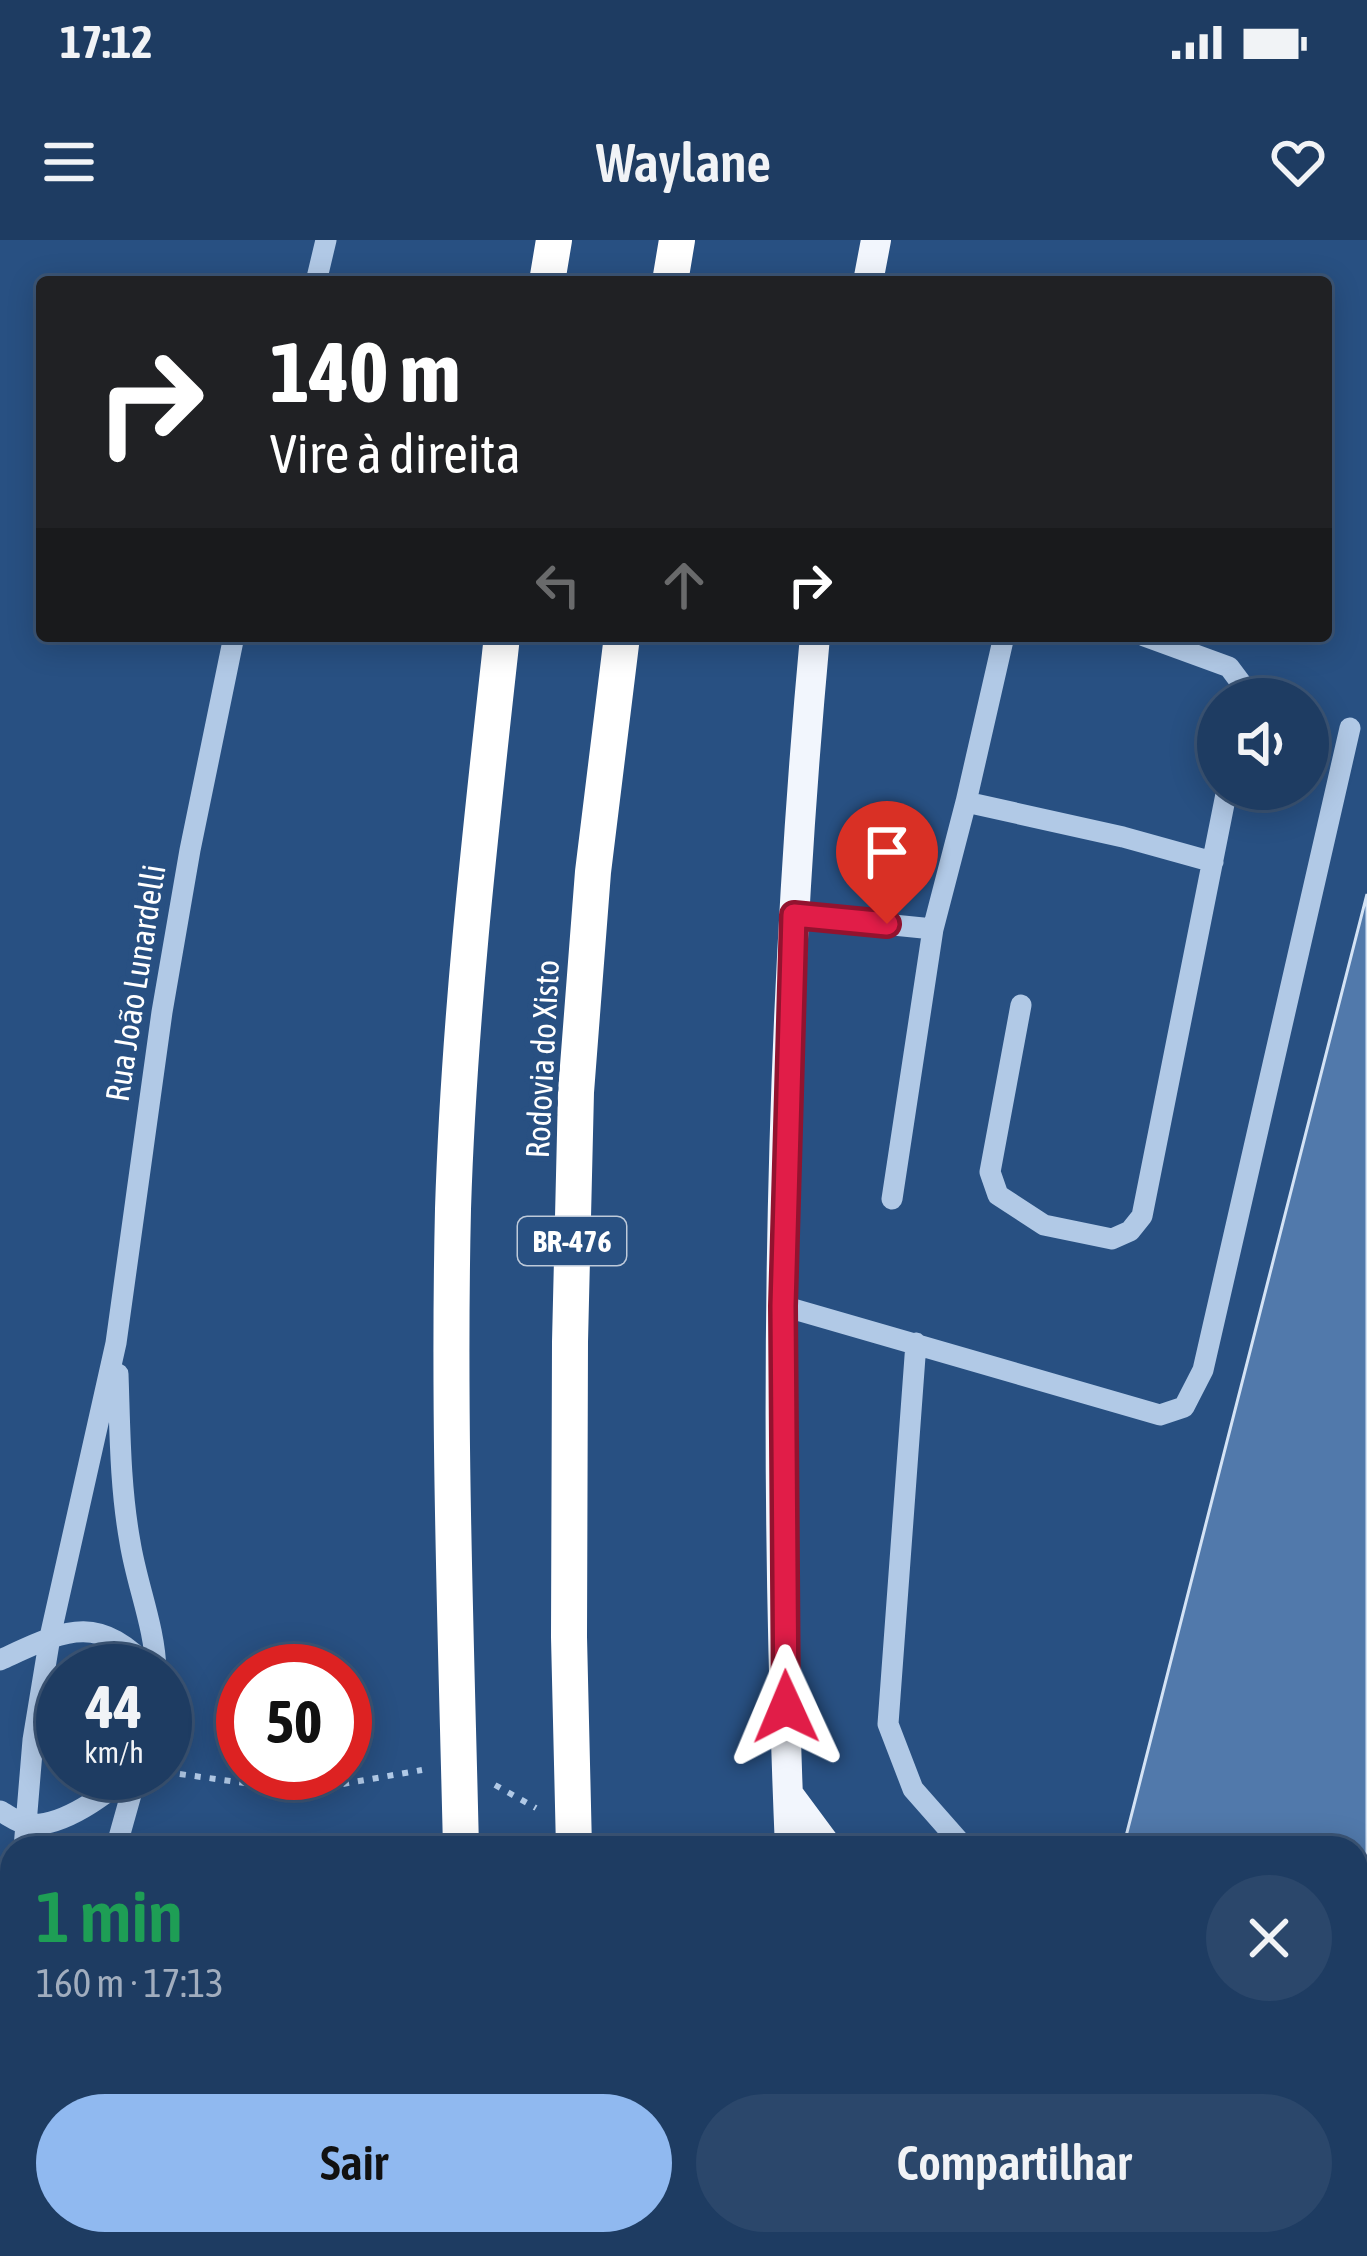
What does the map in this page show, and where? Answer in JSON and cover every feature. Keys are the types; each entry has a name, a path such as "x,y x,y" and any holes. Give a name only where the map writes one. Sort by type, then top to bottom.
{"highway":[{"path":"548,276 554,240"},
{"path":"671,276 677,240"},
{"path":"461,1836 452,1442 453,1208 481,822 501,642"},
{"name":"Rodovia do Xisto","path":"573,1836 570,1365 576,1092 593,872 621,642"}],"main road":[{"path":"869,276 876,240"},
{"path":"790,1836 783,1306 794,915 814,642"},
{"path":"788,1794 819,1836"}],"street":[{"path":"317,276 326,240"},
{"name":"Rua João Lunardelli","path":"24,1836 50,1637 116,1343 162,1012 233,642"},
{"path":"892,1199 933,929 1003,642"},
{"path":"1160,642 1228,667 1237,678"},
{"path":"783,1306 1160,1415 1184,1407 1203,1370 1350,728"},
{"path":"966,802 1213,862"},
{"path":"1021,1004 990,1172 998,1195 1045,1225 1112,1239 1130,1231 1142,1216 1223,810"},
{"path":"794,915 933,929"},
{"name":"Rua João Lunardelli","path":"116,1343 125,1509 153,1644"},
{"path":"916,1343 888,1724 913,1789 954,1836"},
{"path":"0,1660 50,1637 78,1632 108,1634 124,1644"},
{"path":"0,1811 25,1824 51,1822 95,1800"},
{"path":"119,1836 128,1800"}],"path":[{"path":"192,1776 303,1791 459,1764 570,1836"}],"building":[{"path":"1367,894 1367,1836 1126,1836"}],"route":[{"path":"786,1707 783,1306 794,915 887,924"}]}
